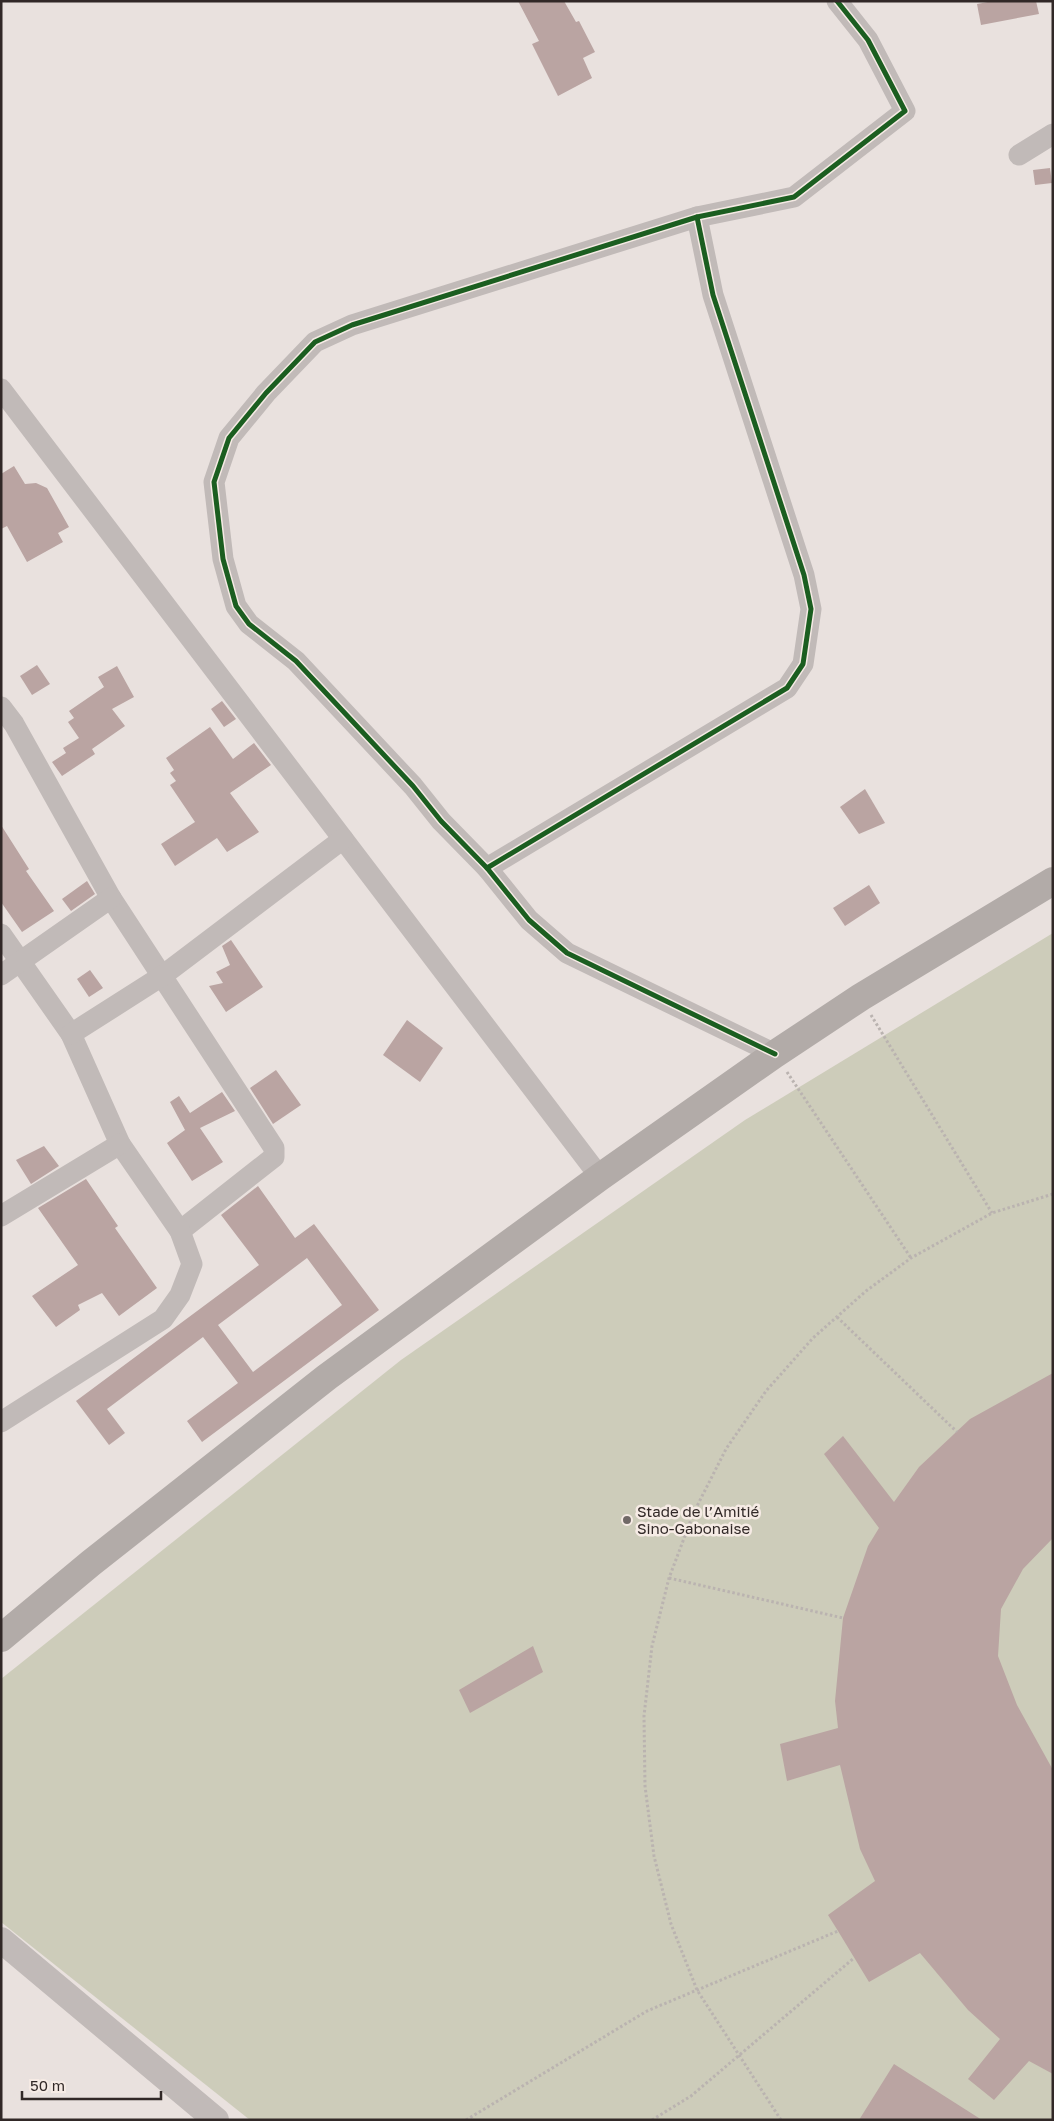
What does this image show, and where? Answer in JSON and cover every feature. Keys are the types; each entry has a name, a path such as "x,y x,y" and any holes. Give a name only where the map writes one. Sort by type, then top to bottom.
{"main road":[{"path":"1,1638 91,1562 327,1377 600,1177 775,1054 860,997 1053,881"}],"street":[{"path":"775,1054 567,953 529,920 487,868 441,821 413,786 296,661 249,624 236,606 223,559 214,482 229,438 266,393 315,342 352,325 697,217 794,197 905,111 868,40 837,1"},
{"path":"1019,155 1053,134"},
{"path":"487,868 787,688 803,664 811,609 804,575 713,295 697,217"},
{"path":"3,393 600,1177"},
{"path":"1,707 8,729 111,898 274,1148 274,1157 180,1231"},
{"path":"71,1034 162,976 343,839"},
{"path":"1,975 111,898"},
{"path":"1,934 71,1034 120,1144 180,1231 192,1264 180,1294 163,1319 1,1422"},
{"path":"1,1216 120,1144"},
{"path":"1,1940 216,2120"}],"path":[{"path":"860,997 992,1213"},
{"path":"775,1054 911,1258"},
{"path":"781,2120 697,1990 669,1916 654,1856 645,1786 644,1716 652,1646 669,1578 694,1512 726,1449 766,1391 813,1338 866,1291 911,1258 992,1213 1053,1194"},
{"path":"837,1317 957,1432"},
{"path":"669,1578 843,1618"},
{"path":"466,2120 647,2011 838,1931"},
{"path":"652,2120 691,2096 854,1958"}],"green space":[{"name":"Stade de l’Amitié Sino-Gabonaise","path":"1053,933 1053,2120 250,2120 1,1922 1,1679 401,1360 745,1120"}],"building":[{"path":"518,1 564,1 576,22 579,21 595,52 583,58 592,78 558,96 532,44 539,41"},
{"path":"993,1 1036,1 1039,14 981,25 977,4"},
{"path":"1050,168 1052,183 1035,185 1033,170"},
{"path":"14,466 25,484 36,483 47,488 69,527 58,533 63,542 27,562 7,526 1,529 1,474"},
{"path":"37,665 50,684 32,695 20,676"},
{"path":"117,666 134,697 112,709 125,726 92,749 95,754 62,776 52,762 66,753 63,748 79,738 68,722 74,718 69,711 104,687 98,677"},
{"path":"222,701 236,719 224,727 211,709"},
{"path":"210,727 233,759 254,743 271,765 230,793 259,832 227,852 217,838 175,866 161,844 195,822 170,785 176,781 170,773 174,770 166,758"},
{"path":"865,789 885,823 859,834 840,807"},
{"path":"1,825 29,869 26,871 54,911 22,932 1,902"},
{"path":"87,881 95,894 71,911 62,899"},
{"path":"869,885 880,903 845,926 833,908"},
{"path":"231,940 263,987 226,1012 209,986 223,983 216,972 230,965 222,946"},
{"path":"90,970 103,988 89,997 77,979"},
{"path":"407,1020 443,1048 420,1082 383,1055"},
{"path":"276,1070 301,1105 273,1124 250,1088"},
{"path":"222,1092 235,1111 200,1128 223,1162 192,1181 167,1143 185,1130 170,1102 179,1096 190,1113"},
{"path":"44,1146 59,1166 31,1184 16,1160"},
{"path":"86,1179 118,1226 115,1228 157,1288 119,1316 102,1293 78,1305 80,1310 56,1327 32,1296 78,1265 38,1208"},
{"path":"258,1186 295,1238 314,1224 379,1310 202,1442 187,1421 238,1383 203,1337 107,1409 125,1433 109,1445 76,1401 259,1265 221,1215","holes":["307,1258 342,1305 253,1372 218,1325"]},
{"path":"1053,1373 1053,1538 1023,1569 1001,1609 998,1656 1017,1705 1053,1770 1053,2074 1029,2061 994,2100 968,2079 1000,2039 968,2010 920,1953 869,1982 828,1915 875,1881 860,1849 840,1765 787,1781 780,1744 838,1728 835,1701 843,1618 868,1546 879,1528 824,1454 843,1436 894,1502 919,1467 970,1419"},
{"path":"533,1646 543,1672 470,1713 459,1690"},
{"path":"894,2064 982,2120 859,2120"}],"cycle path":[{"path":"775,1054 567,953 529,920 487,868 441,821 413,786 296,661 249,624 236,606 223,559 214,482 229,438 266,393 315,342 352,325 697,217 794,197 905,111 868,40 837,1"},
{"path":"487,868 787,688 803,664 811,609 804,575 713,295 697,217"}],"place":[{"name":"Stade de l’Amitié Sino-Gabonaise","path":"627,1520"}]}
